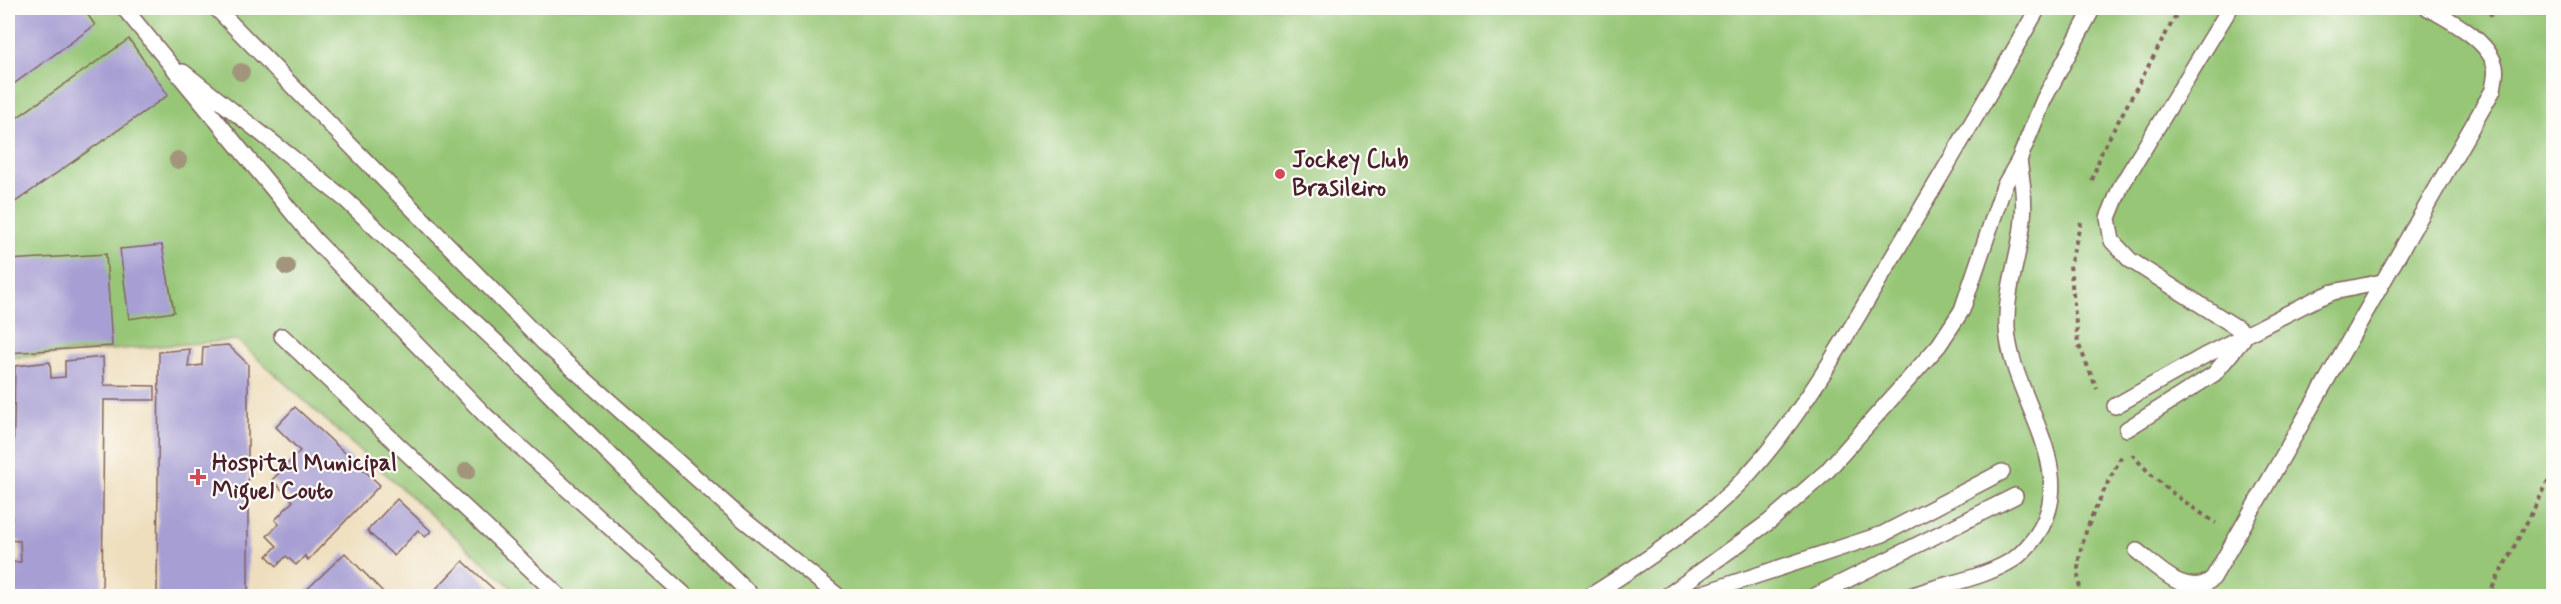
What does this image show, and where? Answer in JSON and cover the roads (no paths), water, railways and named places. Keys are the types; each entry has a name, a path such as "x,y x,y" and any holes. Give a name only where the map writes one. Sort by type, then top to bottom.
{"lane":[{"path":"124,8 331,256 486,416 686,597"},
{"path":"216,8 544,343 739,516 838,597"},
{"path":"1590,597 1637,567 1710,511 1760,462 1813,388 1843,341 1974,122 2038,8"},
{"path":"1667,597 1770,521 1826,472 1939,345 1962,310 2004,186 2019,160 2044,99 2093,8"},
{"path":"2230,8 2121,186 2108,218 2112,241 2130,260 2247,334"},
{"path":"2136,551 2181,584 2192,587 2205,586 2213,578 2493,90 2496,73 2494,64 2477,40 2428,8"},
{"path":"160,53 345,200 512,357 752,597"},
{"path":"1911,597 1967,580 2014,559 2031,544 2044,526 2050,509 2053,487 2051,467 2012,356 2007,329 2009,288 2023,221 2019,160"},
{"path":"2115,406 2247,334 2333,292 2382,282"},
{"path":"2127,429 2214,374 2247,334"},
{"path":"282,336 559,597"},
{"path":"1694,597 1883,534 2002,472"},
{"path":"1815,597 2015,496"}],"place":[{"name":"Jockey Club Brasileiro","path":"1280,174"},
{"name":"Hospital Municipal Miguel Couto","path":"198,477"}]}
